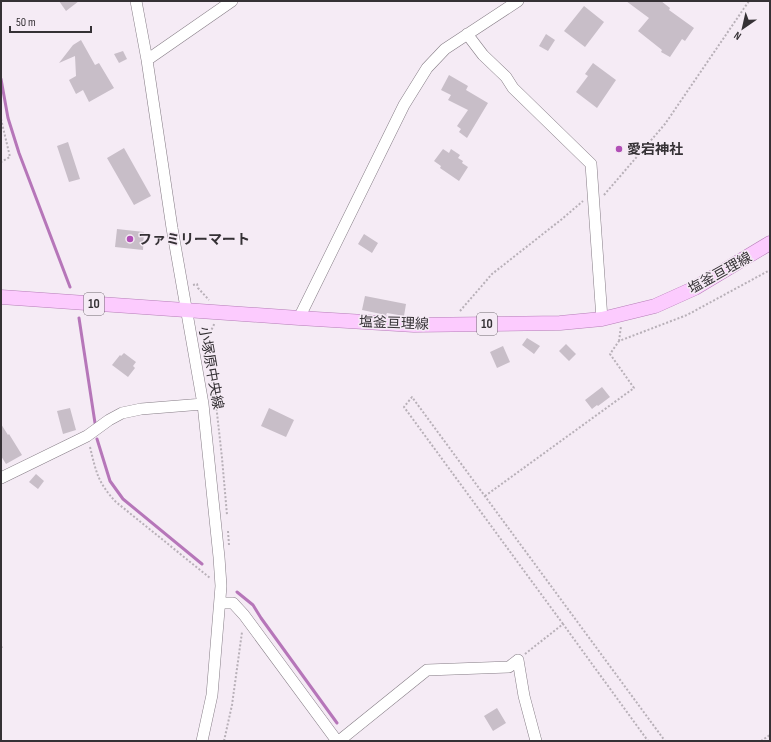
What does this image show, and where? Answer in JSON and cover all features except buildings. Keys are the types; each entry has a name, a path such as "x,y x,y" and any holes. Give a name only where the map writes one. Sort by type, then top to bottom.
{"main road":[{"name":"塩釜亘理線","path":"1,297 414,325 560,323 602,319 655,306 694,288 770,244"}],"street":[{"name":"小塚原中央線","path":"136,1 147,60 172,228 203,404 221,586 212,695 202,741"},
{"path":"147,60 232,1"},
{"path":"299,318 404,105 427,68 445,50 518,1"},
{"path":"467,34 483,55 506,77 513,88 591,164 602,319"},
{"path":"1,478 87,436 109,420 122,413 141,409 203,404"},
{"path":"220,603 233,602 338,741 427,670 508,668 518,660 524,696 536,741"}],"path":[{"path":"594,207 665,124 749,1"},
{"path":"1,119 10,157 1,162"},
{"path":"460,311 492,274 562,220 593,192"},
{"path":"485,496 634,388 610,354 619,341 687,315 770,270"},
{"path":"192,285 197,284 198,288 209,300 214,301"},
{"path":"201,334 207,334 213,327"},
{"path":"648,741 404,407 412,397 665,741"},
{"path":"87,436 98,478 106,491 116,502 221,586"},
{"path":"224,741 232,705 244,615"},
{"path":"518,660 563,624"},
{"path":"761,741 770,735"}],"waterway":[{"path":"1,79 8,118 19,153 70,287"},
{"path":"79,318 95,423"},
{"path":"97,439 110,481 123,499 202,564"},
{"path":"237,592 253,605 337,723"}],"place":[{"name":"愛宕神社","path":"619,149"},
{"name":"ファミリーマート","path":"130,239"}]}
